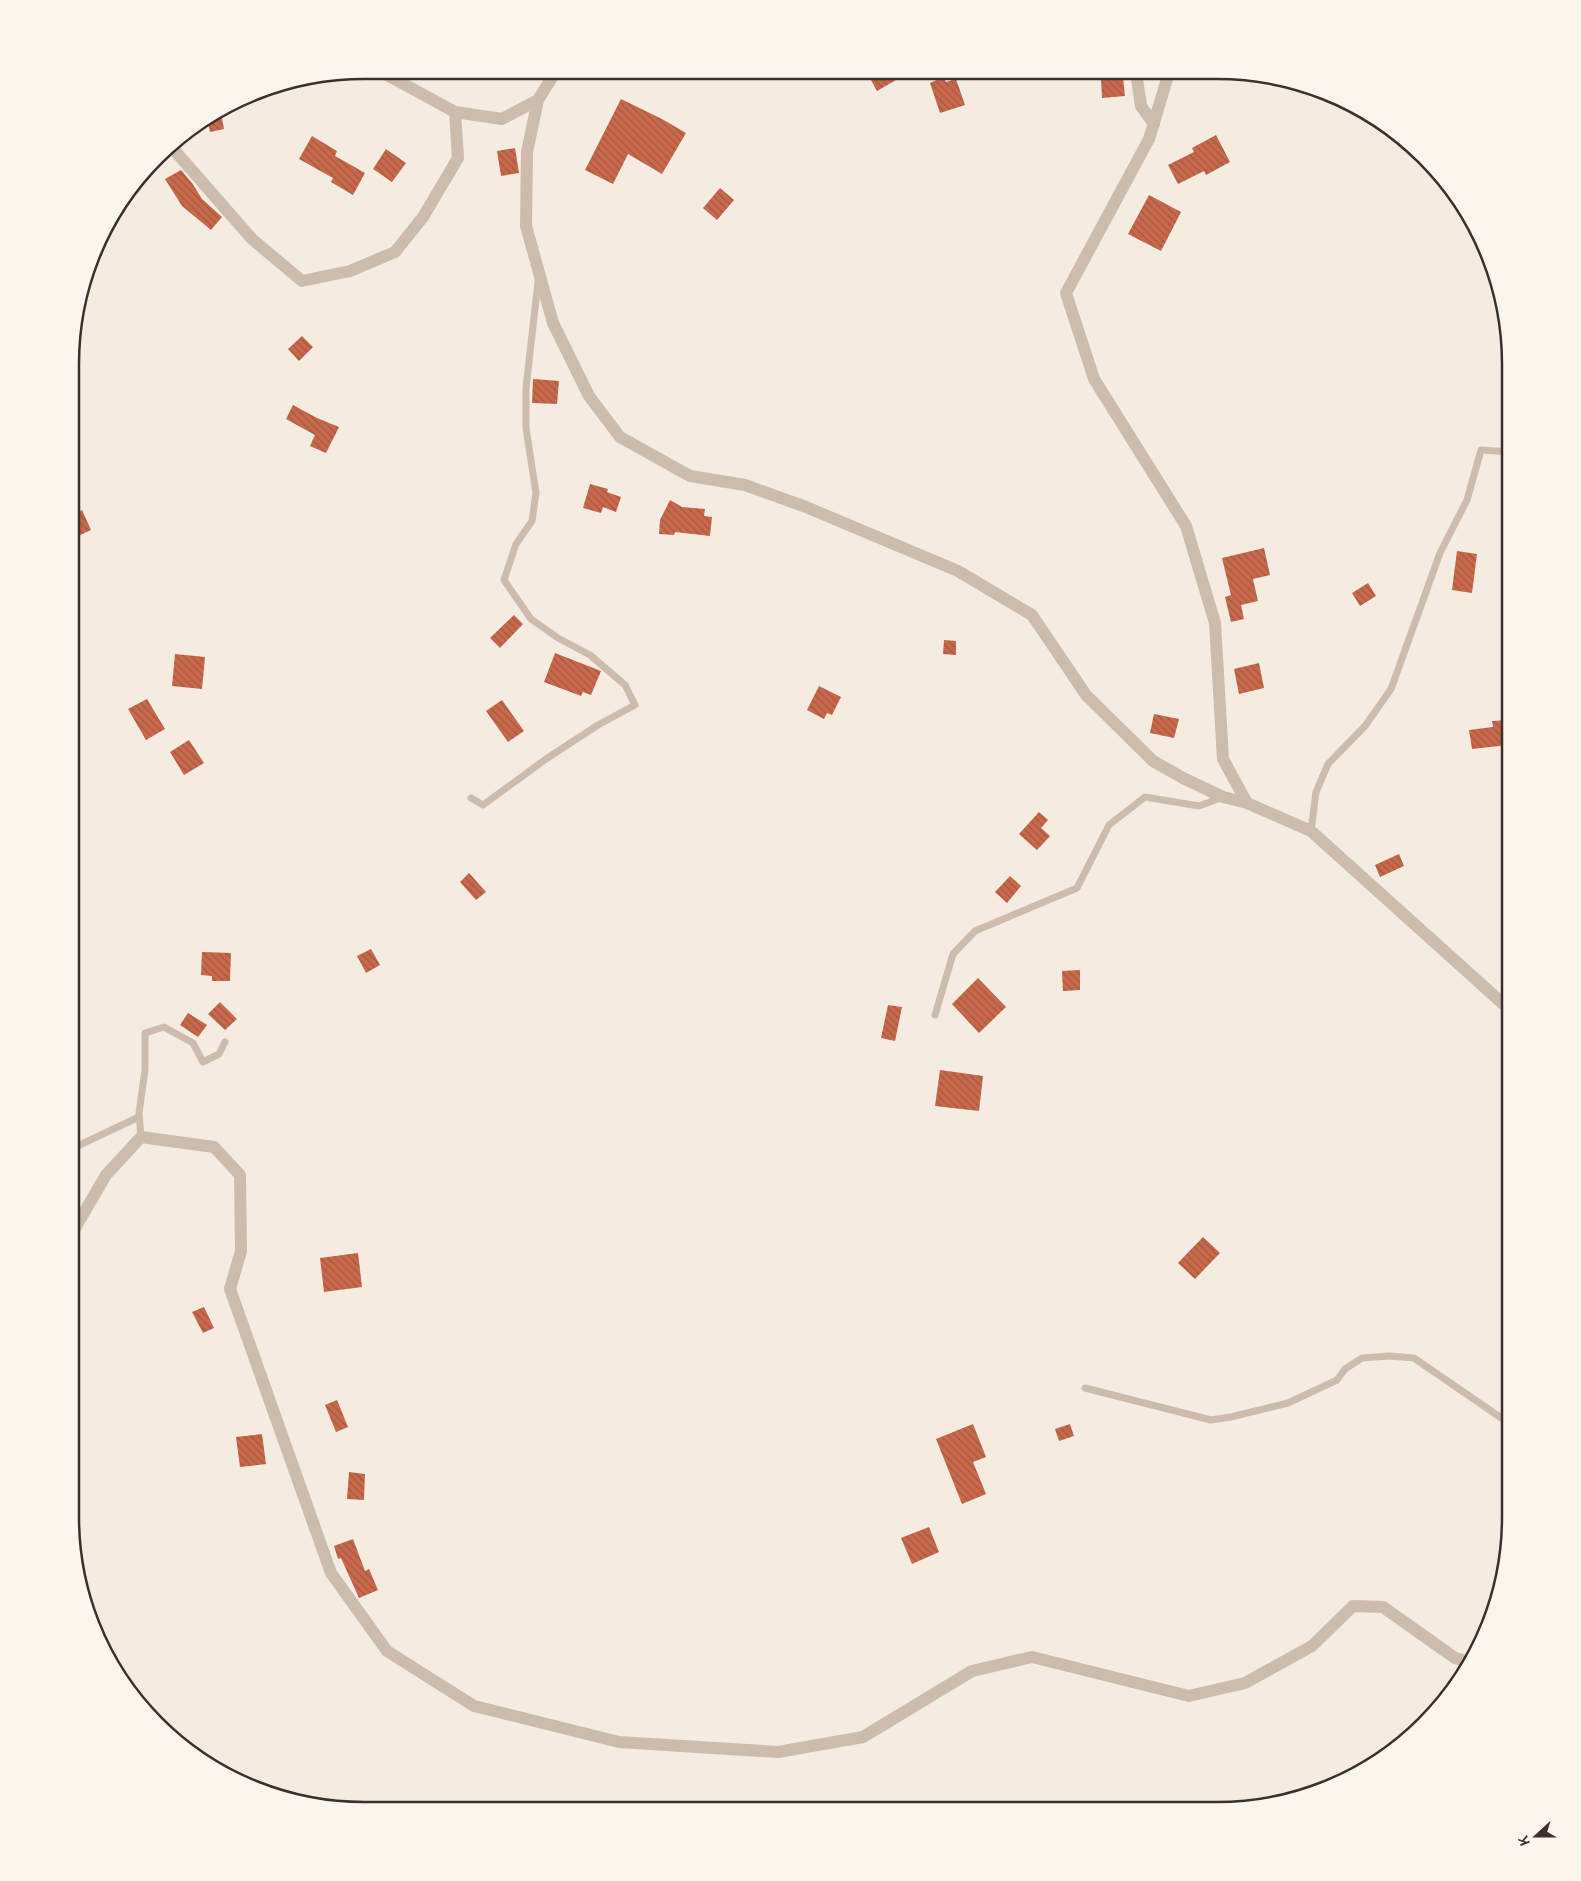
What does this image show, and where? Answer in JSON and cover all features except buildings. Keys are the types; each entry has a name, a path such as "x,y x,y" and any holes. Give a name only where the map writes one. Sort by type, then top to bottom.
{"street":[{"path":"394,79 455,112 502,119 538,100"},
{"path":"551,79 538,100 528,152 526,226 553,323 589,396 620,437 690,476 745,485 806,507 884,539 958,571 1032,615 1086,695 1153,761 1223,797 1247,803 1311,831 1502,1003"},
{"path":"1137,79 1141,106 1154,124"},
{"path":"1166,79 1149,140 1066,293 1094,379 1186,526 1215,623 1223,758 1247,803"},
{"path":"175,150 252,238 302,281 350,271 395,252 423,217 458,158 455,112"},
{"path":"79,1221 106,1175 141,1137 214,1147 240,1176 241,1251 230,1289 331,1573 387,1651 474,1706 619,1742 778,1752 863,1737 972,1671 1032,1657 1189,1696 1245,1683 1312,1646 1353,1606 1383,1607 1455,1658 1464,1661"}],"lane":[{"path":"470,798 483,805 546,759 634,706 625,684 590,655 558,638 531,620 504,580 516,544 532,521 536,493 526,428 526,388 539,274"},
{"path":"1311,831 1316,792 1328,764 1365,726 1391,689 1440,553 1467,500 1481,450 1502,451"},
{"path":"935,1015 953,954 975,931 1077,888 1110,825 1145,798 1199,806 1223,797"},
{"path":"141,1137 139,1117 145,1070 145,1033 164,1027 193,1042 203,1062 219,1054 224,1042"},
{"path":"79,1145 139,1117"},
{"path":"1084,1388 1211,1420 1231,1418 1288,1403 1337,1380 1345,1369 1362,1358 1389,1356 1414,1358 1502,1418"}]}
